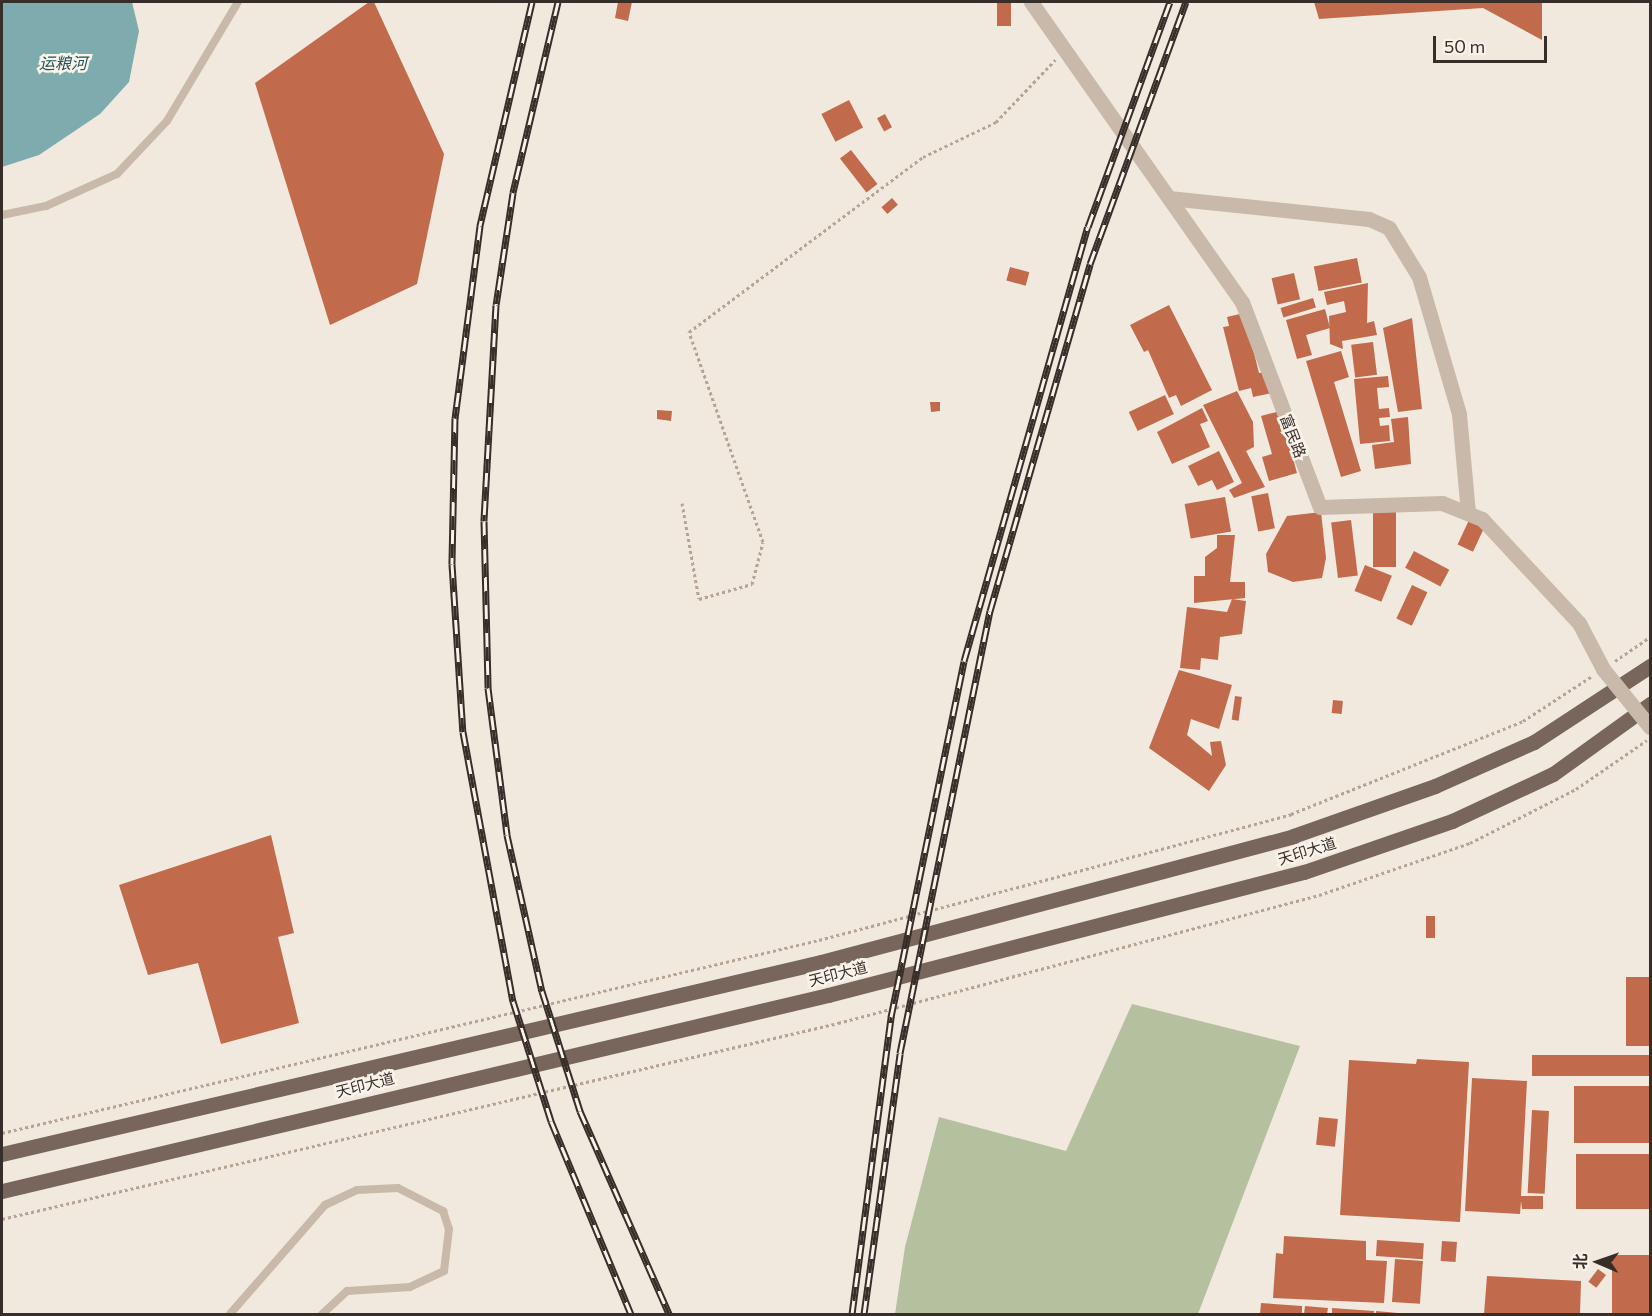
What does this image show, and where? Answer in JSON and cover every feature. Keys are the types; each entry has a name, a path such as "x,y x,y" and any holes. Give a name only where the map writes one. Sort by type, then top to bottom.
{"main road":[{"name":"天印大道","path":"2,1154 821,962 1293,837 1435,786 1534,742 1650,666"},
{"name":"天印大道","path":"2,1191 828,995 1304,872 1452,821 1553,774 1650,704"}],"street":[{"name":"富民路","path":"1030,2 1242,302 1320,507 1442,503 1482,519 1579,623 1603,669 1650,727"},
{"path":"1169,198 1370,219 1389,228 1419,277 1459,414 1468,513"}],"lane":[{"path":"2,215 46,206 117,174 167,121 238,2"},
{"path":"230,1314 325,1205 357,1190 398,1188 443,1211 449,1229 444,1271 410,1287 347,1292 322,1314"}],"path":[{"path":"682,503 699,599 752,585 763,542 688,332 923,157 996,122 1064,50"},
{"path":"2,1133 819,940 1291,814 1523,721 1650,637"},
{"path":"2,1219 838,1023 1319,895 1470,843 1576,789 1650,737"}],"green space":[{"path":"1132,1004 1300,1046 1198,1314 895,1314 905,1247 939,1117 1066,1151"}],"water":[{"name":"运粮河","path":"2,2 132,2 139,31 129,82 100,114 39,155 2,167"}],"building":[{"path":"369,2 374,2 444,154 417,284 330,325 255,83"},
{"path":"618,2 632,2 628,21 615,18"},
{"path":"997,2 1011,2 1011,26 997,26"},
{"path":"1314,2 1542,2 1542,40 1483,8 1319,19"},
{"path":"849,100 863,128 835,142 821,114"},
{"path":"885,114 892,127 884,131 877,118"},
{"path":"851,150 877,184 866,193 840,159"},
{"path":"892,198 898,205 887,214 881,207"},
{"path":"1357,258 1362,283 1319,291 1314,266"},
{"path":"1010,267 1029,272 1026,286 1006,281"},
{"path":"1294,273 1300,299 1278,304 1272,278"},
{"path":"1368,283 1367,323 1374,321 1377,335 1342,341 1343,349 1330,344 1329,316 1346,312 1344,301 1327,305 1324,292"},
{"path":"1313,298 1316,308 1283,318 1280,308"},
{"path":"1169,305 1212,390 1181,406 1176,395 1169,398 1148,350 1144,352 1130,325"},
{"path":"1325,309 1330,328 1306,335 1312,355 1297,359 1286,320"},
{"path":"1244,313 1259,373 1267,372 1272,393 1253,397 1251,388 1239,391 1223,327 1229,326 1227,317"},
{"path":"1412,318 1422,409 1398,412 1383,328"},
{"path":"1373,342 1377,375 1355,377 1351,345"},
{"path":"1341,351 1349,377 1334,382 1361,471 1341,477 1306,361"},
{"path":"1388,376 1389,387 1377,388 1379,409 1389,408 1390,417 1379,418 1380,426 1389,425 1390,441 1360,444 1354,379"},
{"path":"1237,391 1253,422 1254,447 1246,451 1265,487 1234,498 1229,490 1242,483 1203,405"},
{"path":"1165,395 1174,414 1138,431 1129,412"},
{"path":"930,402 940,402 940,411 931,412"},
{"path":"1202,408 1208,421 1200,424 1210,447 1172,464 1157,432"},
{"path":"657,410 672,411 671,421 657,419"},
{"path":"1280,411 1297,473 1269,481 1262,457 1272,454 1261,416"},
{"path":"1408,417 1411,464 1375,469 1372,445 1394,442 1391,419"},
{"path":"1219,451 1234,482 1217,490 1212,480 1198,486 1188,466"},
{"path":"1268,493 1275,528 1258,532 1251,496"},
{"path":"1225,497 1231,531 1191,539 1185,504"},
{"path":"1373,510 1396,510 1396,567 1373,567"},
{"path":"1321,512 1326,558 1322,578 1293,582 1268,572 1266,554 1287,516"},
{"path":"1351,520 1358,576 1338,578 1331,522"},
{"path":"1469,520 1484,527 1473,552 1458,544"},
{"path":"1217,535 1235,535 1230,582 1245,582 1245,598 1194,603 1194,576 1205,576 1205,557 1217,548"},
{"path":"1414,551 1449,570 1440,587 1405,568"},
{"path":"1365,565 1392,576 1381,602 1355,591"},
{"path":"1412,585 1427,592 1412,626 1396,619"},
{"path":"1232,599 1246,601 1242,634 1220,637 1218,660 1201,658 1200,670 1180,668 1187,607 1227,612"},
{"path":"1179,670 1232,685 1219,729 1191,719 1187,735 1212,756 1210,742 1221,741 1226,765 1209,791 1149,748"},
{"path":"1235,696 1242,697 1239,721 1232,720"},
{"path":"1333,700 1343,701 1342,714 1332,713"},
{"path":"271,835 294,933 278,937 299,1023 221,1044 198,963 148,975 119,885"},
{"path":"1426,916 1435,916 1435,938 1426,938"},
{"path":"1626,977 1650,977 1650,1046 1626,1046"},
{"path":"1532,1055 1650,1055 1650,1076 1532,1076"},
{"path":"1417,1059 1469,1062 1460,1222 1340,1215 1349,1060 1416,1064"},
{"path":"1472,1078 1527,1081 1521,1196 1543,1196 1543,1209 1522,1209 1521,1201 1520,1214 1465,1211"},
{"path":"1574,1086 1650,1086 1650,1143 1574,1143"},
{"path":"1532,1110 1549,1111 1545,1194 1528,1193"},
{"path":"1319,1117 1338,1119 1335,1147 1316,1145"},
{"path":"1576,1154 1650,1154 1650,1209 1576,1209"},
{"path":"1284,1236 1366,1241 1366,1260 1387,1261 1384,1303 1273,1298 1276,1253 1283,1254"},
{"path":"1377,1240 1424,1243 1423,1259 1376,1256"},
{"path":"1442,1241 1457,1242 1456,1262 1441,1261"},
{"path":"1612,1255 1650,1255 1650,1314 1612,1314"},
{"path":"1395,1259 1423,1261 1420,1304 1392,1302"},
{"path":"1598,1269 1606,1275 1596,1288 1588,1282"},
{"path":"1487,1276 1581,1281 1580,1314 1484,1314"},
{"path":"1261,1303 1302,1306 1302,1314 1260,1314"},
{"path":"1305,1306 1328,1308 1327,1314 1304,1314"},
{"path":"1332,1308 1374,1311 1374,1314 1332,1314"},
{"path":"1376,1311 1398,1313 1398,1314 1376,1314"}],"railway":[{"path":"532,2 480,226 455,418 452,564 463,732 513,1001 551,1121 631,1314"},
{"path":"558,2 513,193 496,305 484,521 488,688 507,835 542,991 580,1111 669,1314"},
{"path":"852,1314 891,1017 964,661 1088,227 1170,2"},
{"path":"864,1314 900,1053 990,611 1090,264 1186,2"}]}
